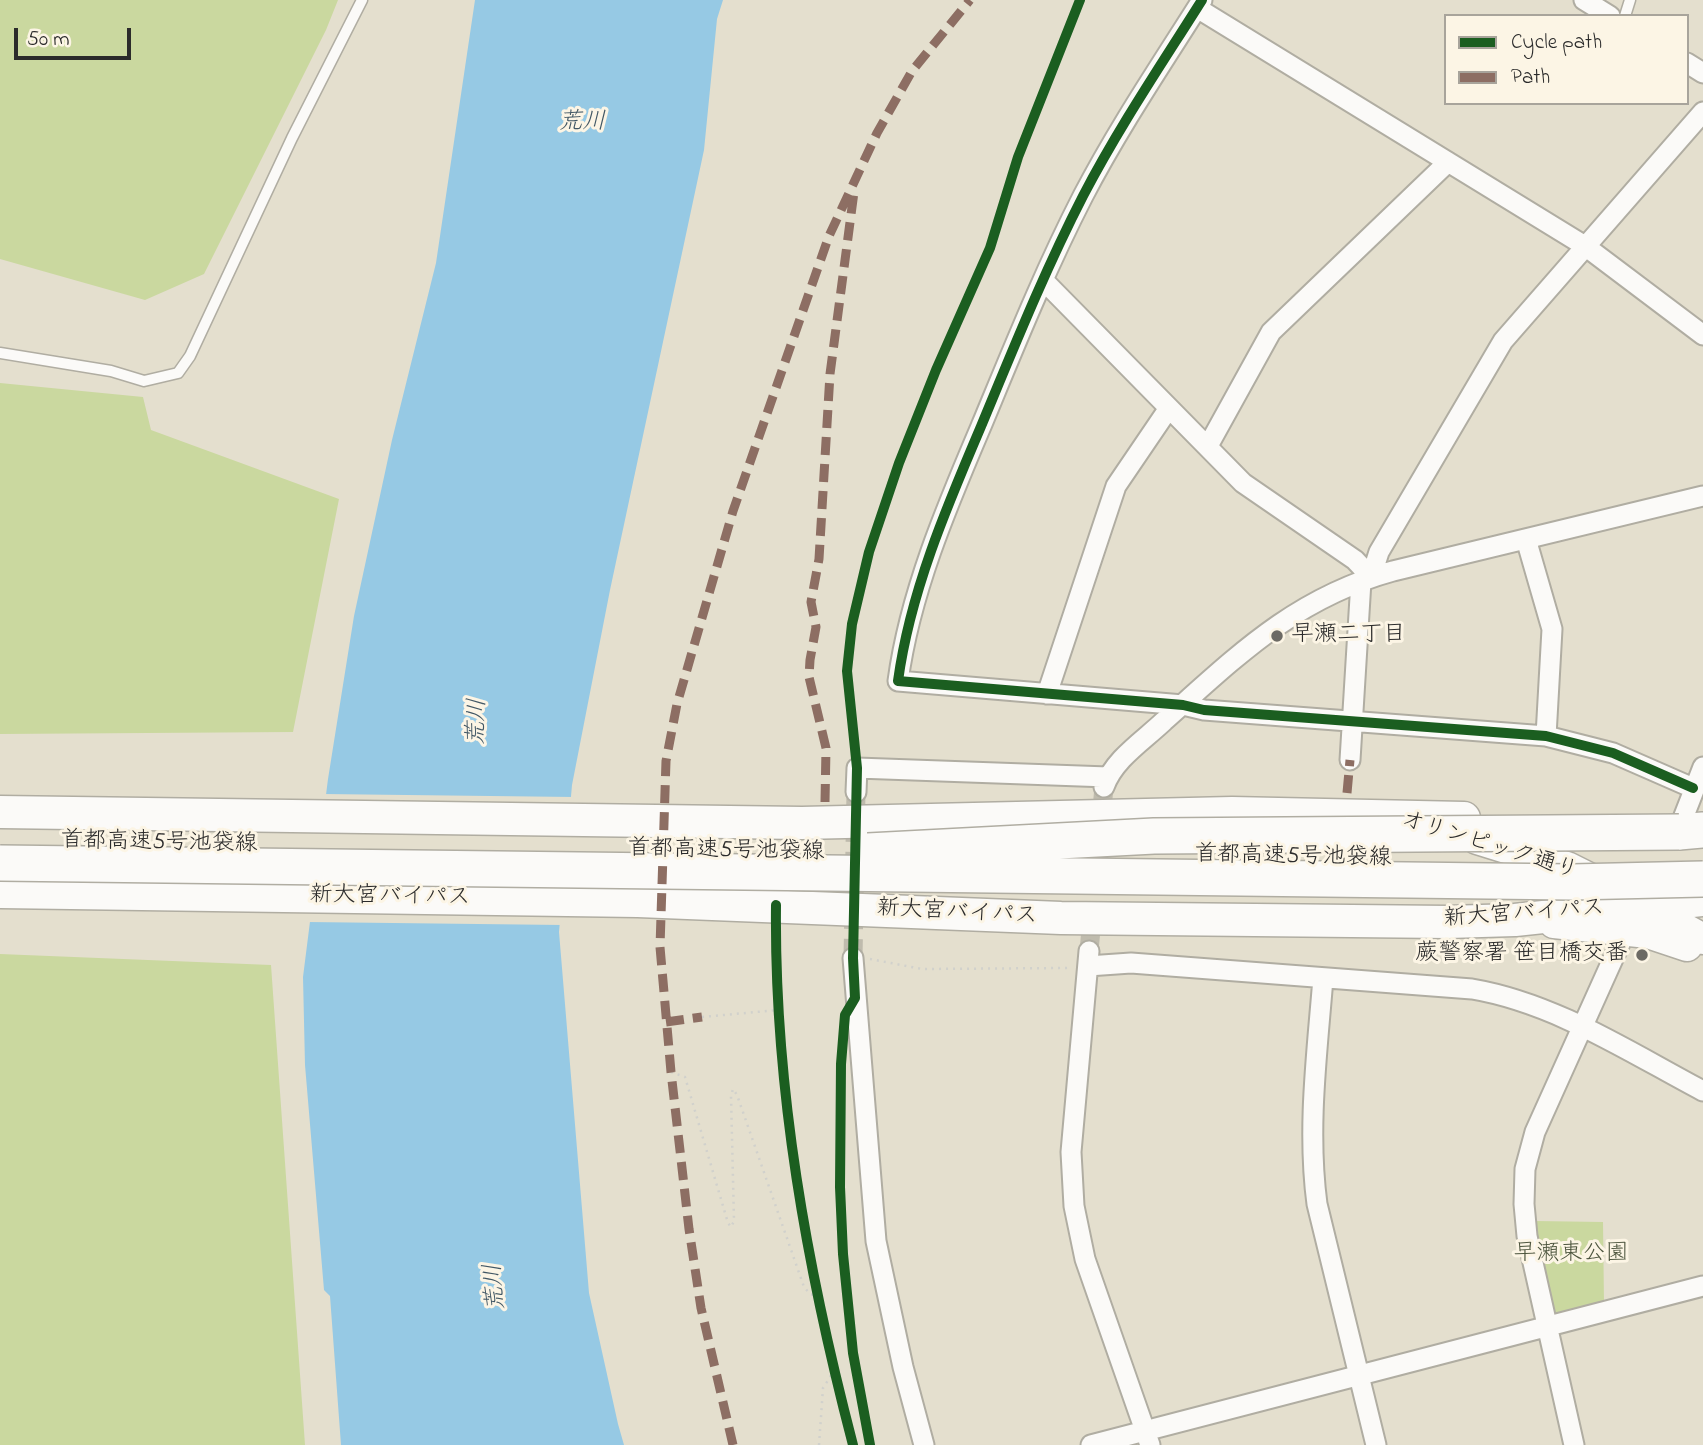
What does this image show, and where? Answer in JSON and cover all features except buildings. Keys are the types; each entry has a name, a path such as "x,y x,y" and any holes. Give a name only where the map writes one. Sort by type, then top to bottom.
{"highway":[{"path":"0,812 802,823 1233,813 1386,815 1694,834"},
{"name":"首都高速5号池袋線","path":"0,863 869,863 1557,859 1694,834"},
{"name":"首都高速5号池袋線","path":"0,840 1572,883 1699,889"},
{"name":"新大宮バイパス","path":"0,892 638,901 1061,918 1448,922 1635,918 1699,889"}],"main road":[{"name":"オリンピック通り","path":"1386,815 1478,839 1567,867 1635,918 1703,939"},
{"path":"1635,918 1660,935 1703,955"}],"street":[{"path":"1584,0 1607,14"},
{"path":"1693,788 1613,753 1546,736 1204,710 1183,705 898,681 902,650 940,523 1043,280 1083,196 1135,103 1199,4 1447,163 1585,246 1703,335"},
{"path":"1350,760 1366,579 1379,552 1503,341 1703,112"},
{"path":"1208,446 1271,332 1447,163"},
{"path":"1043,280 1243,483 1355,560 1366,579"},
{"path":"1047,694 1116,486 1169,408"},
{"path":"856,792 857,768 1106,782 1117,764 1243,650 1270,629 1318,599 1366,579 1703,496"},
{"path":"1526,539 1552,629 1546,736"},
{"path":"1694,834 1693,788 1703,767"},
{"path":"1574,1445 1527,1236 1525,1168 1535,1132 1635,918"},
{"path":"853,958 876,1241 903,1367 924,1445"},
{"path":"1148,1438 1085,1259 1074,1206 1071,1153 1088,958 1472,989 1501,994 1550,1011 1703,1091"},
{"path":"1323,978 1311,1137 1312,1169 1317,1204 1376,1445"},
{"path":"1091,1445 1148,1438 1359,1376 1703,1286"}],"lane":[{"path":"0,353 111,371 144,381 178,373 190,356 292,138 362,0"}],"path":[{"path":"853,958 922,969 950,970 1069,968 1088,958"},
{"path":"778,998 779,1022"},
{"path":"702,1017 778,1010"},
{"path":"671,1072 685,1077 731,1227 734,1221 733,1089 804,1287 810,1294 818,1296"},
{"path":"816,1284 821,1309"},
{"path":"831,1359 838,1387"},
{"path":"819,1445 823,1388 834,1371"}],"green space":[{"path":"0,0 338,0 326,30 204,274 145,300 0,259"},
{"path":"0,383 143,397 151,430 339,499 293,732 0,734"},
{"path":"0,954 271,965 305,1445 0,1445"},
{"name":"早瀬東公園","path":"1535,1221 1603,1222 1604,1304 1552,1317 1535,1238"}],"water":[{"name":"荒川","path":"475,0 723,0 717,19 704,150 610,590 572,785 559,932 589,1293 624,1445 341,1445 330,1296 324,1290 305,1065 303,977 328,779 354,616 392,440 436,263"}],"pier":[{"path":"323,794 574,797 563,925 307,922"}],"tunnel":[{"path":"1089,951 1104,787"},
{"path":"853,958 856,792"}],"marked path":[{"path":"733,1445 701,1308 671,1072 660,947 666,761 677,704 733,511 829,236 877,133 912,71 970,0"},
{"path":"825,802 826,748 809,677 816,627 811,602 819,559 830,374 854,192"},
{"path":"1347,793 1350,760"},
{"path":"666,1022 702,1017"}],"cycle path":[{"path":"870,1445 853,1353 843,1254 840,1187 841,1064 845,1015 855,998 853,958 857,768 847,671 852,624 869,552 899,463 936,370 990,248 1018,157 1080,0"},
{"path":"1202,0 1097,170 1043,280 931,550 911,615 898,681 1183,705 1204,710 1546,736 1613,753 1693,788"},
{"path":"776,905 781,1042 796,1178 821,1312 853,1445"}],"place":[{"name":"早瀬二丁目","path":"1277,636"},
{"name":"蕨警察署 笹目橋交番","path":"1642,955"}]}
